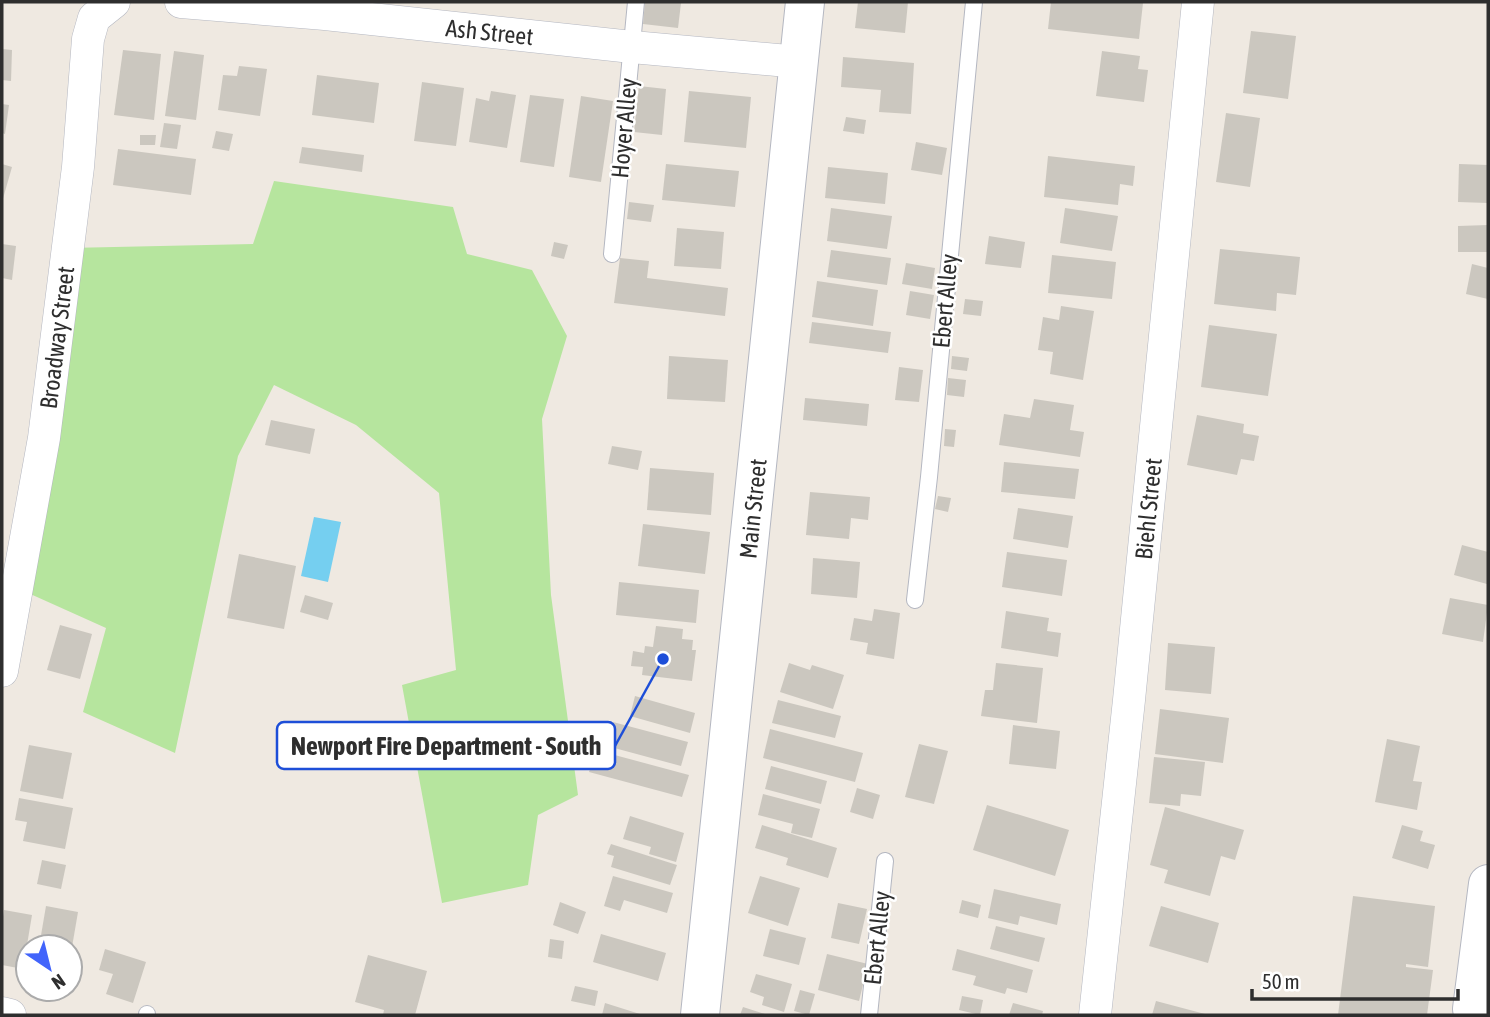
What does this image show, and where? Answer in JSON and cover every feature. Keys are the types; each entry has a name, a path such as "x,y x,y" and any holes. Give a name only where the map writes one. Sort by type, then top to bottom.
{"street":[{"name":"Ash Street","path":"181,2 799,62"},
{"name":"Main Street","path":"700,1015 805,2"},
{"name":"Biehl Street","path":"1095,1015 1198,2"},
{"name":"Broadway Street","path":"2,671 44,438 78,167 88,39 94,18 110,4"},
{"path":"1478,1012 1488,884"},
{"path":"2,1013 10,1015"}],"lane":[{"name":"Hoyer Alley","path":"612,254 636,2"},
{"name":"Ebert Alley","path":"915,600 974,2"},
{"name":"Ebert Alley","path":"869,1015 885,861"}],"green space":[{"path":"274,181 453,207 467,254 532,270 567,336 542,419 551,595 578,795 538,815 528,885 442,903 402,685 456,670 439,493 356,425 274,385 238,456 175,753 83,712 106,628 17,588 68,248 253,244"}],"water":[{"path":"314,517 341,522 328,582 301,576"}],"building":[{"path":"645,2 681,3 678,28 643,24"},
{"path":"858,2 908,2 905,33 855,28"},
{"path":"1051,2 1143,3 1139,39 1048,29"},
{"path":"1251,31 1296,36 1288,99 1243,93"},
{"path":"2,49 12,50 11,81 2,80"},
{"path":"123,50 161,54 154,120 114,115"},
{"path":"174,51 204,55 196,120 165,116"},
{"path":"1102,51 1140,56 1138,69 1148,70 1144,102 1096,96"},
{"path":"843,57 914,63 911,114 879,112 881,90 841,87"},
{"path":"239,66 267,69 260,116 218,110 223,75 237,76"},
{"path":"317,75 379,83 374,123 312,115"},
{"path":"422,82 464,88 456,146 414,141"},
{"path":"639,86 666,89 662,135 634,132"},
{"path":"491,91 516,95 507,148 469,142 476,98 489,101"},
{"path":"689,91 751,97 746,148 684,142"},
{"path":"530,95 564,99 554,167 520,162"},
{"path":"581,96 613,101 601,182 569,177"},
{"path":"2,104 9,105 5,134 2,133"},
{"path":"1226,113 1260,118 1250,187 1216,182"},
{"path":"846,117 866,120 864,134 843,131"},
{"path":"164,123 181,125 177,149 160,147"},
{"path":"216,131 233,134 229,151 212,148"},
{"path":"140,135 156,135 155,145 140,145"},
{"path":"916,142 947,148 942,175 911,170"},
{"path":"302,147 364,155 362,172 299,163"},
{"path":"118,149 196,159 191,195 113,185"},
{"path":"1048,156 1135,166 1133,186 1120,184 1118,205 1044,197"},
{"path":"2,164 12,167 2,202"},
{"path":"666,164 739,171 735,207 662,200"},
{"path":"1459,164 1488,165 1488,203 1458,202"},
{"path":"828,167 888,173 885,204 825,198"},
{"path":"629,202 654,205 651,222 627,219"},
{"path":"831,208 892,216 887,249 827,241"},
{"path":"1065,208 1118,216 1112,251 1060,243"},
{"path":"1488,225 1488,252 1458,252 1458,226"},
{"path":"677,228 724,232 721,269 674,266"},
{"path":"989,236 1025,242 1021,268 985,264"},
{"path":"554,242 568,245 564,259 551,256"},
{"path":"2,244 16,246 12,280 2,278"},
{"path":"1220,249 1300,257 1296,295 1277,293 1276,311 1214,304"},
{"path":"831,250 891,258 887,285 827,277"},
{"path":"1052,255 1116,262 1112,299 1048,293"},
{"path":"620,258 649,261 647,278 728,288 725,316 614,303"},
{"path":"906,263 935,268 932,289 902,284"},
{"path":"1472,264 1488,268 1488,299 1466,294"},
{"path":"817,281 878,290 873,326 812,317"},
{"path":"910,291 934,295 930,319 906,315"},
{"path":"965,299 983,301 981,316 963,314"},
{"path":"1061,306 1094,311 1083,380 1050,374 1053,352 1038,350 1043,317 1059,320"},
{"path":"812,322 891,332 888,353 809,343"},
{"path":"1209,325 1277,334 1268,396 1201,387"},
{"path":"669,356 728,360 725,402 667,399"},
{"path":"952,356 969,358 967,371 951,369"},
{"path":"899,367 923,370 919,402 895,400"},
{"path":"948,378 966,380 964,397 947,395"},
{"path":"805,398 869,404 867,426 803,420"},
{"path":"1034,399 1074,405 1070,430 1084,432 1080,457 999,445 1004,414 1030,418"},
{"path":"1197,415 1244,424 1243,433 1259,436 1254,461 1241,459 1237,475 1187,465"},
{"path":"271,420 315,429 310,454 265,445"},
{"path":"945,429 956,430 954,447 944,446"},
{"path":"612,446 642,451 638,470 608,464"},
{"path":"1004,462 1079,469 1075,499 1001,492"},
{"path":"650,468 714,473 711,515 647,510"},
{"path":"810,492 870,497 868,520 851,518 849,539 806,535"},
{"path":"938,496 951,498 948,512 935,509"},
{"path":"1018,508 1073,516 1068,548 1013,539"},
{"path":"643,524 710,532 705,574 638,566"},
{"path":"1462,545 1488,552 1487,584 1454,575"},
{"path":"1007,552 1067,560 1062,596 1002,587"},
{"path":"239,554 296,566 284,629 227,618"},
{"path":"813,558 860,562 857,598 811,594"},
{"path":"619,582 699,590 696,623 616,615"},
{"path":"305,595 333,603 328,620 300,612"},
{"path":"1450,598 1488,605 1483,642 1442,634"},
{"path":"874,609 900,613 894,659 866,654 868,643 850,640 854,618 872,621"},
{"path":"1006,611 1049,618 1047,631 1061,633 1058,657 1001,648"},
{"path":"60,625 92,634 80,679 47,670"},
{"path":"656,626 683,629 682,639 693,640 692,650 696,650 692,681 642,675 643,667 631,666 633,651 644,653 645,646 653,647"},
{"path":"1168,643 1215,647 1211,694 1165,690"},
{"path":"789,663 810,670 812,665 844,675 833,709 780,692"},
{"path":"996,663 1043,668 1037,723 981,716 985,690 993,690"},
{"path":"635,696 695,713 690,733 630,716"},
{"path":"778,700 841,716 835,738 772,723"},
{"path":"1160,709 1229,718 1223,763 1155,754"},
{"path":"613,722 688,742 681,766 607,746"},
{"path":"1013,725 1060,731 1056,769 1009,764"},
{"path":"770,729 863,753 855,782 763,758"},
{"path":"1387,739 1420,746 1413,781 1422,782 1417,810 1375,802"},
{"path":"919,744 948,751 934,804 905,797"},
{"path":"29,745 72,753 63,799 20,791"},
{"path":"596,750 689,775 682,797 589,772"},
{"path":"1154,757 1205,762 1201,796 1181,794 1180,806 1149,803"},
{"path":"771,766 827,781 821,804 765,789"},
{"path":"857,788 880,795 873,819 850,812"},
{"path":"763,794 820,809 812,838 791,833 793,824 758,815"},
{"path":"19,798 73,808 65,849 23,841 27,822 15,820"},
{"path":"987,805 1069,830 1055,876 973,850"},
{"path":"1165,807 1244,830 1235,860 1221,856 1210,896 1164,883 1168,870 1150,865"},
{"path":"630,816 684,833 676,862 649,854 651,847 623,839"},
{"path":"762,825 837,848 828,878 786,865 788,858 755,848"},
{"path":"1402,825 1423,831 1420,841 1435,845 1428,869 1392,858"},
{"path":"611,844 677,865 670,885 611,867 614,856 607,854"},
{"path":"42,860 66,865 61,889 37,884"},
{"path":"613,876 673,893 667,913 624,900 620,911 604,906"},
{"path":"760,876 800,888 788,926 748,913"},
{"path":"994,889 1061,904 1057,925 1020,916 1018,925 988,918"},
{"path":"1353,896 1435,906 1428,967 1406,964 1406,967 1433,970 1427,1015 1338,1015"},
{"path":"962,900 981,905 978,918 959,913"},
{"path":"560,902 586,912 578,934 553,925"},
{"path":"838,903 867,909 859,944 831,938"},
{"path":"46,906 78,912 74,933 41,933"},
{"path":"1161,906 1219,923 1208,963 1149,946"},
{"path":"4,910 32,915 29,933 14,933 14,967 2,965"},
{"path":"996,926 1045,938 1039,962 990,949"},
{"path":"770,929 806,938 799,965 763,956"},
{"path":"601,934 666,953 658,981 593,962"},
{"path":"550,939 564,941 562,959 548,957"},
{"path":"105,949 146,962 133,1003 106,994 113,974 99,970"},
{"path":"957,949 1033,970 1027,993 1007,988 1005,994 973,985 976,976 952,970"},
{"path":"827,954 868,964 859,1001 818,990"},
{"path":"368,955 427,971 415,1015 383,1015 384,1010 355,1002"},
{"path":"756,974 792,984 784,1012 762,1005 764,997 750,992"},
{"path":"575,986 598,991 595,1006 571,1001"},
{"path":"800,990 815,994 809,1015 794,1011"},
{"path":"962,996 983,1000 980,1015 959,1010"},
{"path":"1156,1001 1205,1014 1205,1015 1152,1015"},
{"path":"605,1003 643,1015 602,1015"},
{"path":"1013,1003 1043,1011 1042,1015 1009,1015"},
{"path":"743,1007 768,1015 740,1015"}],"place":[{"name":"Newport Fire Department - South","path":"663,659"}]}
